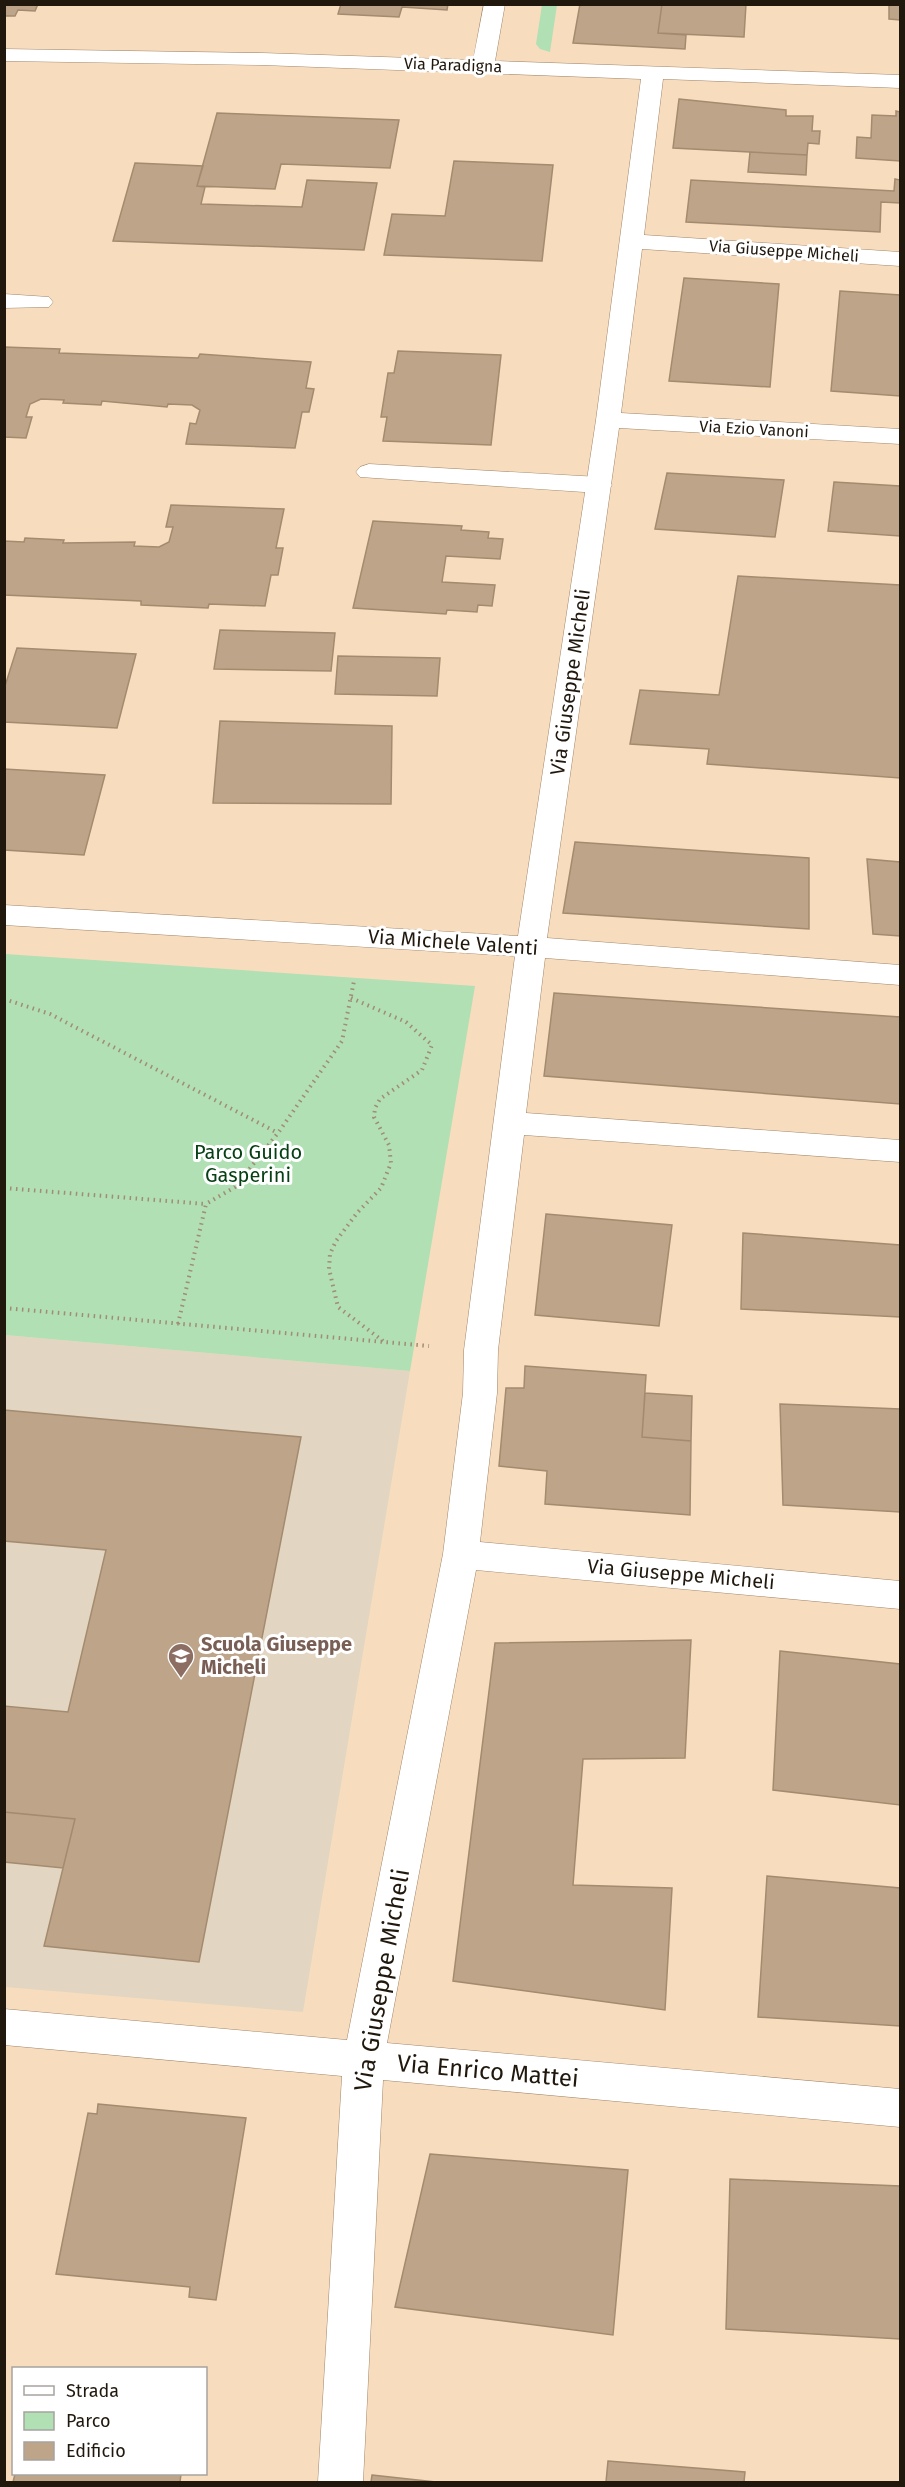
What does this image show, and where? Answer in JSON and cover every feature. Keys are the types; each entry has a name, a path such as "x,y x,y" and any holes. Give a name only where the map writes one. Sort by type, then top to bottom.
{"street":[{"path":"483,66 495,4"},
{"name":"Via Paradigna","path":"4,55 262,59 900,81"},
{"name":"Via Giuseppe Micheli","path":"340,2482 363,2060 461,1554 480,1393 481,1350 531,947 608,420 653,72"},
{"name":"Via Giuseppe Micheli","path":"631,241 900,258"},
{"path":"4,301 41,302"},
{"name":"Via Ezio Vanoni","path":"608,420 900,437"},
{"path":"369,472 598,485"},
{"name":"Via Michele Valenti","path":"4,915 531,947 900,975"},
{"path":"510,1123 900,1151"},
{"name":"Via Giuseppe Micheli","path":"461,1554 900,1595"},
{"name":"Via Enrico Mattei","path":"4,2027 900,2108"}],"path":[{"path":"4,1188 206,1204 235,1187 278,1133 342,1041 355,978"},
{"path":"351,998 398,1017 418,1029 432,1045 422,1070 380,1099 375,1108 374,1117 389,1145 391,1163 381,1188 346,1227 330,1254 331,1277 338,1307 384,1342"},
{"path":"4,999 50,1014 278,1133"},
{"path":"178,1324 206,1204"},
{"path":"4,1308 481,1350"}],"shaded area":[{"name":"Scuola Giuseppe Micheli","path":"4,1335 410,1371 303,2012 5,1987"}],"green space":[{"path":"542,5 557,5 550,52 540,49 536,44"},
{"name":"Parco Guido Gasperini","path":"5,954 475,986 410,1371 5,1335"}],"building":[{"path":"4,4 38,4 35,11 18,10 15,16 4,16"},
{"path":"341,4 448,4 447,10 402,7 399,17 338,14"},
{"path":"580,4 662,4 658,33 686,35 685,49 573,43"},
{"path":"662,4 746,4 744,37 658,33"},
{"path":"889,4 900,4 900,20 889,19"},
{"path":"679,99 786,110 786,116 813,116 812,131 820,131 819,144 808,143 807,155 673,148"},
{"path":"896,111 900,112 900,161 856,158 857,137 871,138 872,115 896,116"},
{"path":"217,113 399,120 390,168 281,164 275,189 197,186"},
{"path":"750,152 807,155 806,175 748,172"},
{"path":"454,161 553,165 542,261 384,255 392,214 445,216"},
{"path":"135,163 203,166 197,186 205,187 201,204 302,207 307,180 377,183 364,250 113,241"},
{"path":"895,179 900,180 900,203 881,202 880,232 686,222 691,180 894,191"},
{"path":"684,278 779,284 770,387 669,381"},
{"path":"840,291 900,295 900,396 831,391"},
{"path":"4,347 60,349 59,353 198,358 200,354 311,362 306,388 314,389 309,412 302,412 295,448 186,444 190,423 196,424 200,410 192,405 168,404 167,407 102,401 101,405 41,399 30,404 26,417 32,417 26,438 4,437"},
{"path":"398,351 501,355 491,445 383,441 387,417 381,417 388,373 394,373"},
{"path":"667,473 784,480 775,537 655,529"},
{"path":"834,482 900,486 900,536 828,531"},
{"path":"171,505 284,509 276,548 283,548 278,575 271,575 265,606 209,604 208,608 141,605 141,601 4,595 4,541 24,542 25,538 64,540 63,543 135,542 134,546 159,547 169,542 173,527 166,527"},
{"path":"373,521 462,526 461,530 489,532 488,538 503,539 500,559 446,556 442,582 495,585 492,606 478,605 477,612 447,610 446,614 353,608"},
{"path":"738,576 900,585 900,778 707,764 709,749 630,744 640,690 719,695"},
{"path":"220,630 335,633 331,671 214,669"},
{"path":"17,648 136,654 117,728 4,722 4,689"},
{"path":"338,656 440,658 437,696 335,694"},
{"path":"220,721 392,726 391,804 213,803"},
{"path":"4,769 105,775 84,855 4,850"},
{"path":"575,842 809,858 809,929 563,913"},
{"path":"867,859 900,862 900,936 873,934"},
{"path":"554,993 900,1017 900,1104 544,1076"},
{"path":"546,1214 672,1225 659,1326 535,1315"},
{"path":"743,1233 900,1245 900,1317 741,1309"},
{"path":"525,1366 646,1375 642,1437 691,1441 690,1515 545,1504 547,1471 499,1466 506,1388 524,1388"},
{"path":"645,1393 692,1396 691,1441 642,1437"},
{"path":"780,1404 900,1409 900,1512 783,1505"},
{"path":"4,1410 301,1437 199,1962 44,1946 75,1819 4,1812 4,1706 68,1712 106,1550 4,1541"},
{"path":"691,1640 685,1758 583,1759 573,1885 672,1888 665,2010 453,1981 495,1643"},
{"path":"780,1651 900,1664 900,1805 773,1790"},
{"path":"4,1812 75,1819 63,1868 4,1862"},
{"path":"767,1876 900,1888 900,2026 758,2017"},
{"path":"98,2104 246,2118 216,2300 189,2297 190,2287 56,2274 88,2113 97,2114"},
{"path":"430,2154 628,2170 613,2335 395,2307"},
{"path":"730,2179 900,2186 900,2339 726,2329"},
{"path":"608,2461 745,2472 744,2482 606,2482"},
{"path":"15,2475 181,2475 180,2482 13,2482"},
{"path":"372,2475 436,2482 371,2482"}],"place":[{"name":"Scuola Giuseppe Micheli","path":"181,1679"}]}
